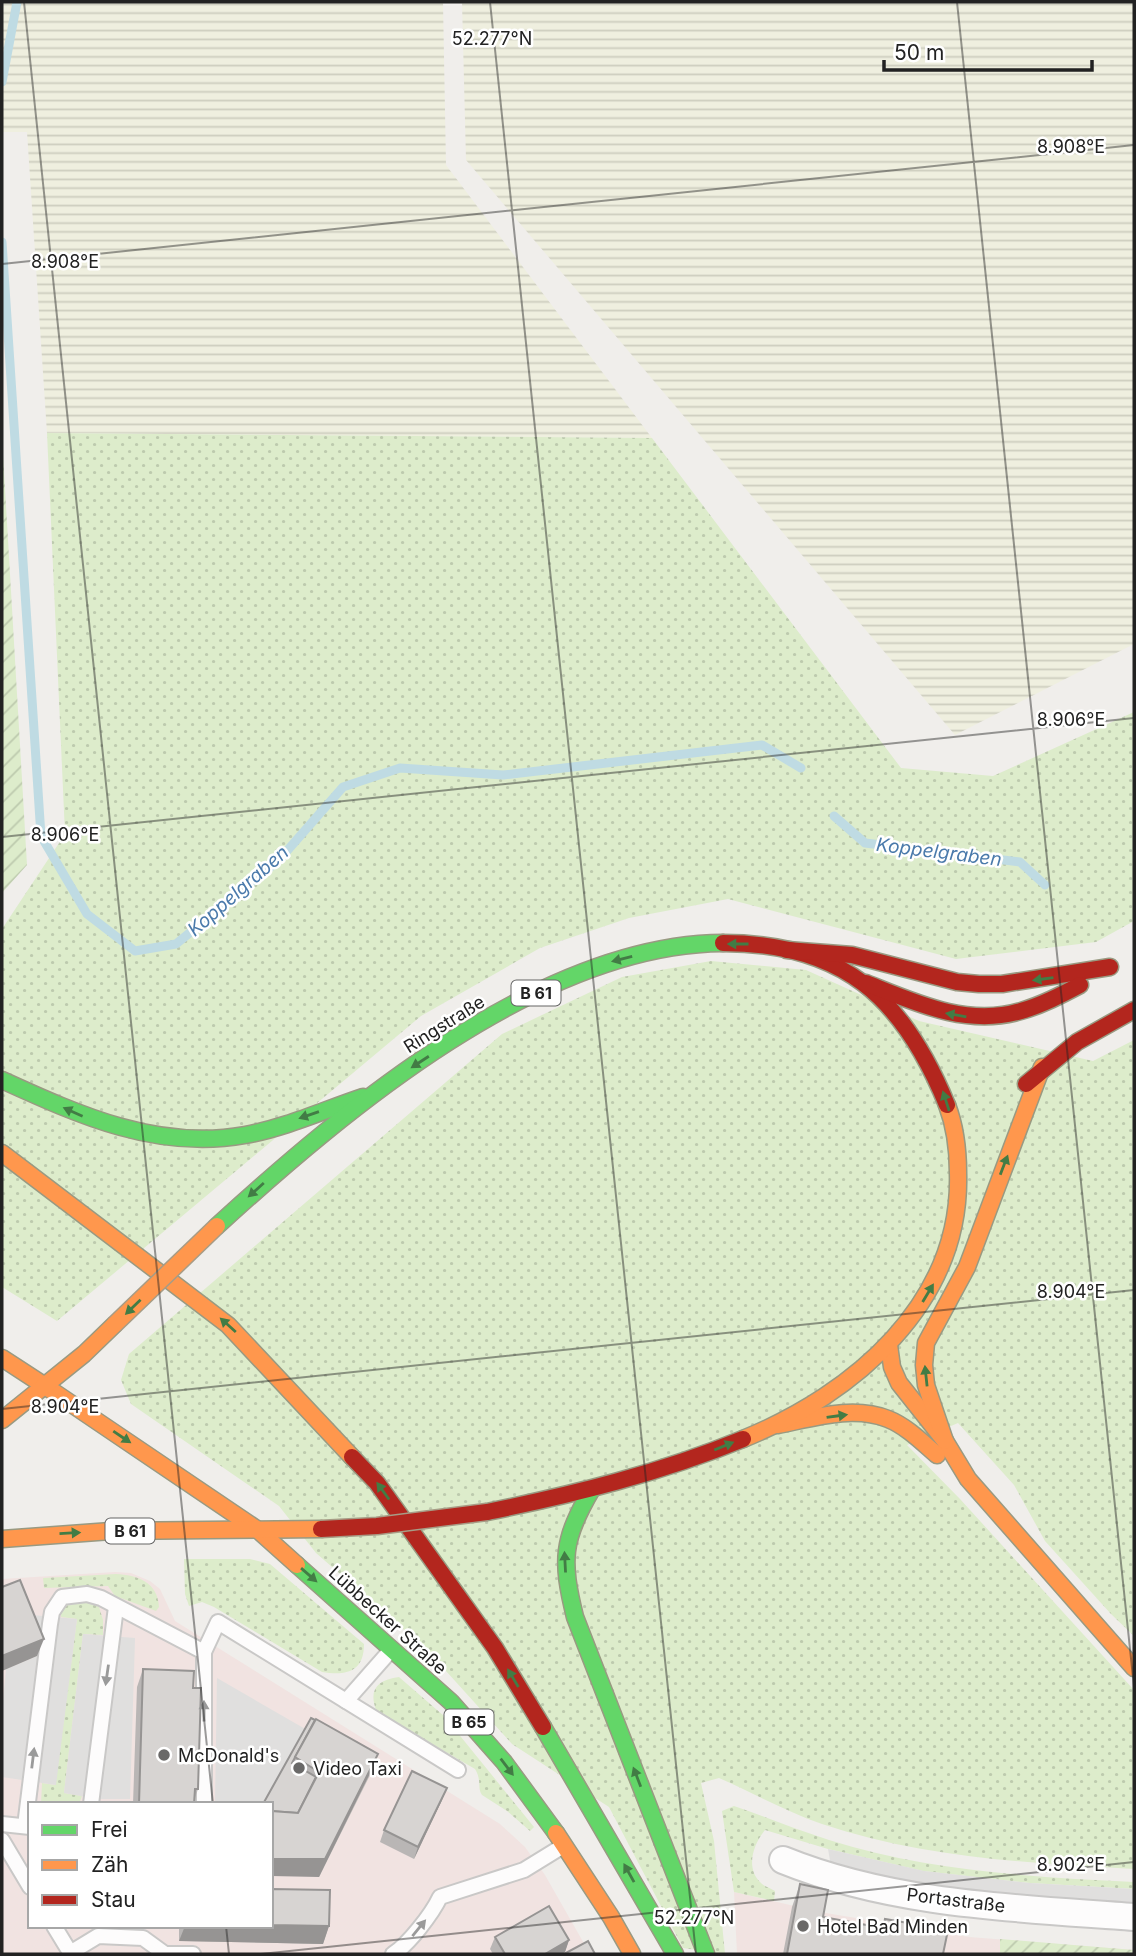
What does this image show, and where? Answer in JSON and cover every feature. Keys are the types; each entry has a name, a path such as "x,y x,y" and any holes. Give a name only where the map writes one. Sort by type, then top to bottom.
{"main road":[{"name":"Ringstraße","path":"2,1420 114,1325 217,1226 307,1146 374,1093 450,1042 521,1001 568,978 611,962 653,951 707,944 752,944 788,950 846,971 866,983 892,1010 922,1050 940,1083 955,1128 959,1168 955,1233"},
{"name":"B 61","path":"788,950 852,955 957,982 979,984 1002,984 1116,965 1055,999 1012,1015 984,1018 956,1016 927,1008 866,983"},
{"path":"1016,1096 1042,1067 1081,1038 1134,1010"},
{"path":"945,1441 926,1385 926,1343 967,1267 1042,1067"},
{"path":"2,1080 90,1119 138,1134 173,1140 212,1140 247,1135 374,1093"},
{"path":"2,1153 228,1325 377,1483 495,1648 611,1841 675,1954"},
{"name":"B 61","path":"2,1539 111,1531 377,1527 487,1512 599,1487 724,1447 818,1400 854,1376 889,1345 937,1277 955,1233 975,1170"},
{"path":"889,1345 892,1367 899,1383 945,1441 968,1479 1134,1668"},
{"path":"2,1358 45,1386"},
{"name":"Lübbecker Straße","path":"45,1386 258,1530 451,1702 504,1762 564,1845 632,1954"},
{"path":"770,1426 855,1413 873,1414 889,1419 906,1430 968,1479"},
{"path":"599,1487 568,1531 563,1554 566,1583 575,1617 706,1954"}],"street":[{"name":"Portastraße","path":"783,1860 872,1888 951,1901 1134,1917"}],"lane":[{"path":"30,1802 52,1612 62,1597 87,1594 101,1598 204,1652"},
{"path":"91,1802 116,1607"},
{"path":"204,1802 204,1652 218,1622 458,1770"},
{"path":"346,1701 392,1648"},
{"path":"2,1824 27,1826"},
{"path":"2,1840 28,1883"},
{"path":"393,1954 404,1948 440,1897 524,1870 564,1845"},
{"path":"55,1928 71,1954 98,1936 143,1937 164,1954 193,1954"}],"shaded area":[{"path":"115,1572 131,1573 150,1581 160,1589 175,1621 500,1824 525,1847 545,1875 590,1954 2,1954 2,1579"},
{"path":"20,1614 77,1619 56,1785 2,1777 2,1711 6,1669 37,1656"},
{"path":"83,1634 135,1638 130,1799 98,1799 64,1793"},
{"path":"217,1678 307,1730 266,1802 215,1802"},
{"path":"828,1849 924,1871 1030,1883 1134,1889 1134,1917 833,1878"},
{"path":"734,1892 820,1912 969,1937 1134,1950 1134,1954 737,1954"}],"green space":[{"path":"2,2 443,2 446,165 652,438 47,433 27,132 2,132"},
{"path":"462,2 1134,2 1134,644 955,735 466,160"},
{"path":"47,433 652,438 901,768 993,776 1134,712 1134,921 1096,942 956,959 728,899 629,918 540,948 421,1016 57,1321 2,1287 2,929 65,834"},
{"path":"2,437 27,865 2,893"},
{"path":"711,961 806,970 919,1021 1093,1061 1134,1040 1134,1636 1045,1541 1014,1485 958,1423 907,1445 960,1499 1134,1690 1134,1869 976,1857 899,1845 822,1824 719,1778 701,1783 714,1841 725,1954 683,1948 609,1807 512,1744 427,1650 316,1553 279,1506 131,1404 121,1380 129,1354 502,1034 622,977"},
{"path":"184,1559 250,1559 270,1564 364,1644 361,1661 346,1672 322,1672 214,1607 202,1602 189,1606 185,1594"},
{"path":"116,1574 139,1578 150,1586 158,1598 159,1607 156,1611 115,1596 108,1586 44,1588 43,1578"},
{"path":"71,1602 90,1603 99,1607 103,1620 103,1635 83,1634 64,1793 82,1796 80,1802 41,1802 42,1783 55,1785 77,1619 61,1617 61,1611"},
{"path":"399,1677 444,1716 534,1827 530,1831 507,1811 482,1795 475,1769 377,1712 373,1698 376,1688 385,1681"},
{"path":"734,1806 829,1840 904,1859 1019,1875 1134,1882 1134,1889 1030,1883 923,1871 828,1849 765,1830 757,1842 752,1862 755,1876 775,1891 774,1901 734,1892 722,1811"},
{"path":"1000,1939 1134,1950 1134,1954 1000,1954"}],"building":[{"path":"20,1580 44,1639 2,1656 2,1587"},
{"name":"McDonald's","path":"143,1669 194,1671 193,1688 201,1688 198,1789 195,1789 194,1802 139,1802"},
{"path":"311,1718 315,1720 292,1763 316,1777 298,1813 273,1811 273,1802 264,1802"},
{"path":"316,1719 378,1754 325,1859 273,1859 273,1811 298,1813 319,1772 295,1757"},
{"path":"412,1771 447,1788 418,1847 384,1830"},
{"path":"800,1884 828,1890 823,1917 883,1928 885,1919 948,1930 943,1954 787,1954"},
{"path":"273,1889 330,1890 329,1926 273,1925"},
{"path":"549,1906 569,1940 545,1954 505,1954 495,1937"},
{"path":"588,1941 595,1954 564,1954"}],"waterway":[{"name":"Koppelgraben","path":"2,82 17,2"},
{"name":"Koppelgraben","path":"2,242 41,836 87,914 135,951 176,944 279,860 343,787 400,768 503,775 762,745 801,768"},
{"name":"Koppelgraben","path":"834,816 865,843 1020,862 1045,885"}],"traffic: fast":[{"path":"217,1226 268,1180 385,1085 450,1041 517,1002 585,971 654,951 723,943"},
{"path":"2,1080 60,1106 120,1127 181,1138 213,1139 260,1132 363,1097"},
{"path":"592,1489 575,1522 567,1551 566,1565 575,1617 706,1954"},
{"path":"297,1565 451,1702 504,1762 556,1833"},
{"path":"543,1727 675,1954"}],"traffic: slow":[{"path":"945,1441 926,1385 926,1343 967,1267 1042,1067"},
{"path":"743,1439 824,1397 861,1369 894,1338 921,1302 942,1263 954,1220 957,1156 947,1105"},
{"path":"2,1153 228,1325 352,1457"},
{"path":"114,1325 217,1226"},
{"path":"2,1420 84,1354 114,1325"},
{"path":"889,1345 892,1367 899,1383 945,1441 968,1479 1134,1668"},
{"path":"2,1358 45,1386"},
{"path":"45,1386 258,1530 297,1565"},
{"path":"778,1425 833,1414 875,1415 901,1426 937,1455"},
{"path":"2,1539 111,1531 321,1529"},
{"path":"556,1833 632,1954"}],"traffic: jam":[{"path":"723,943 765,946 802,953 835,966 864,984 888,1006 910,1034 930,1067 947,1105"},
{"path":"787,950 852,955 957,982 979,984 1002,984 1110,967"},
{"path":"866,983 923,1005 981,1016 1029,1009 1080,985"},
{"path":"1026,1084 1077,1042 1134,1010"},
{"path":"487,1512 617,1482 743,1439"},
{"path":"352,1457 377,1483 495,1648 543,1727"},
{"path":"321,1529 377,1526 487,1512"}],"place":[{"name":"McDonald's","path":"164,1755"},
{"name":"Video Taxi","path":"299,1768"},
{"name":"Hotel Bad Minden","path":"803,1926"}]}
